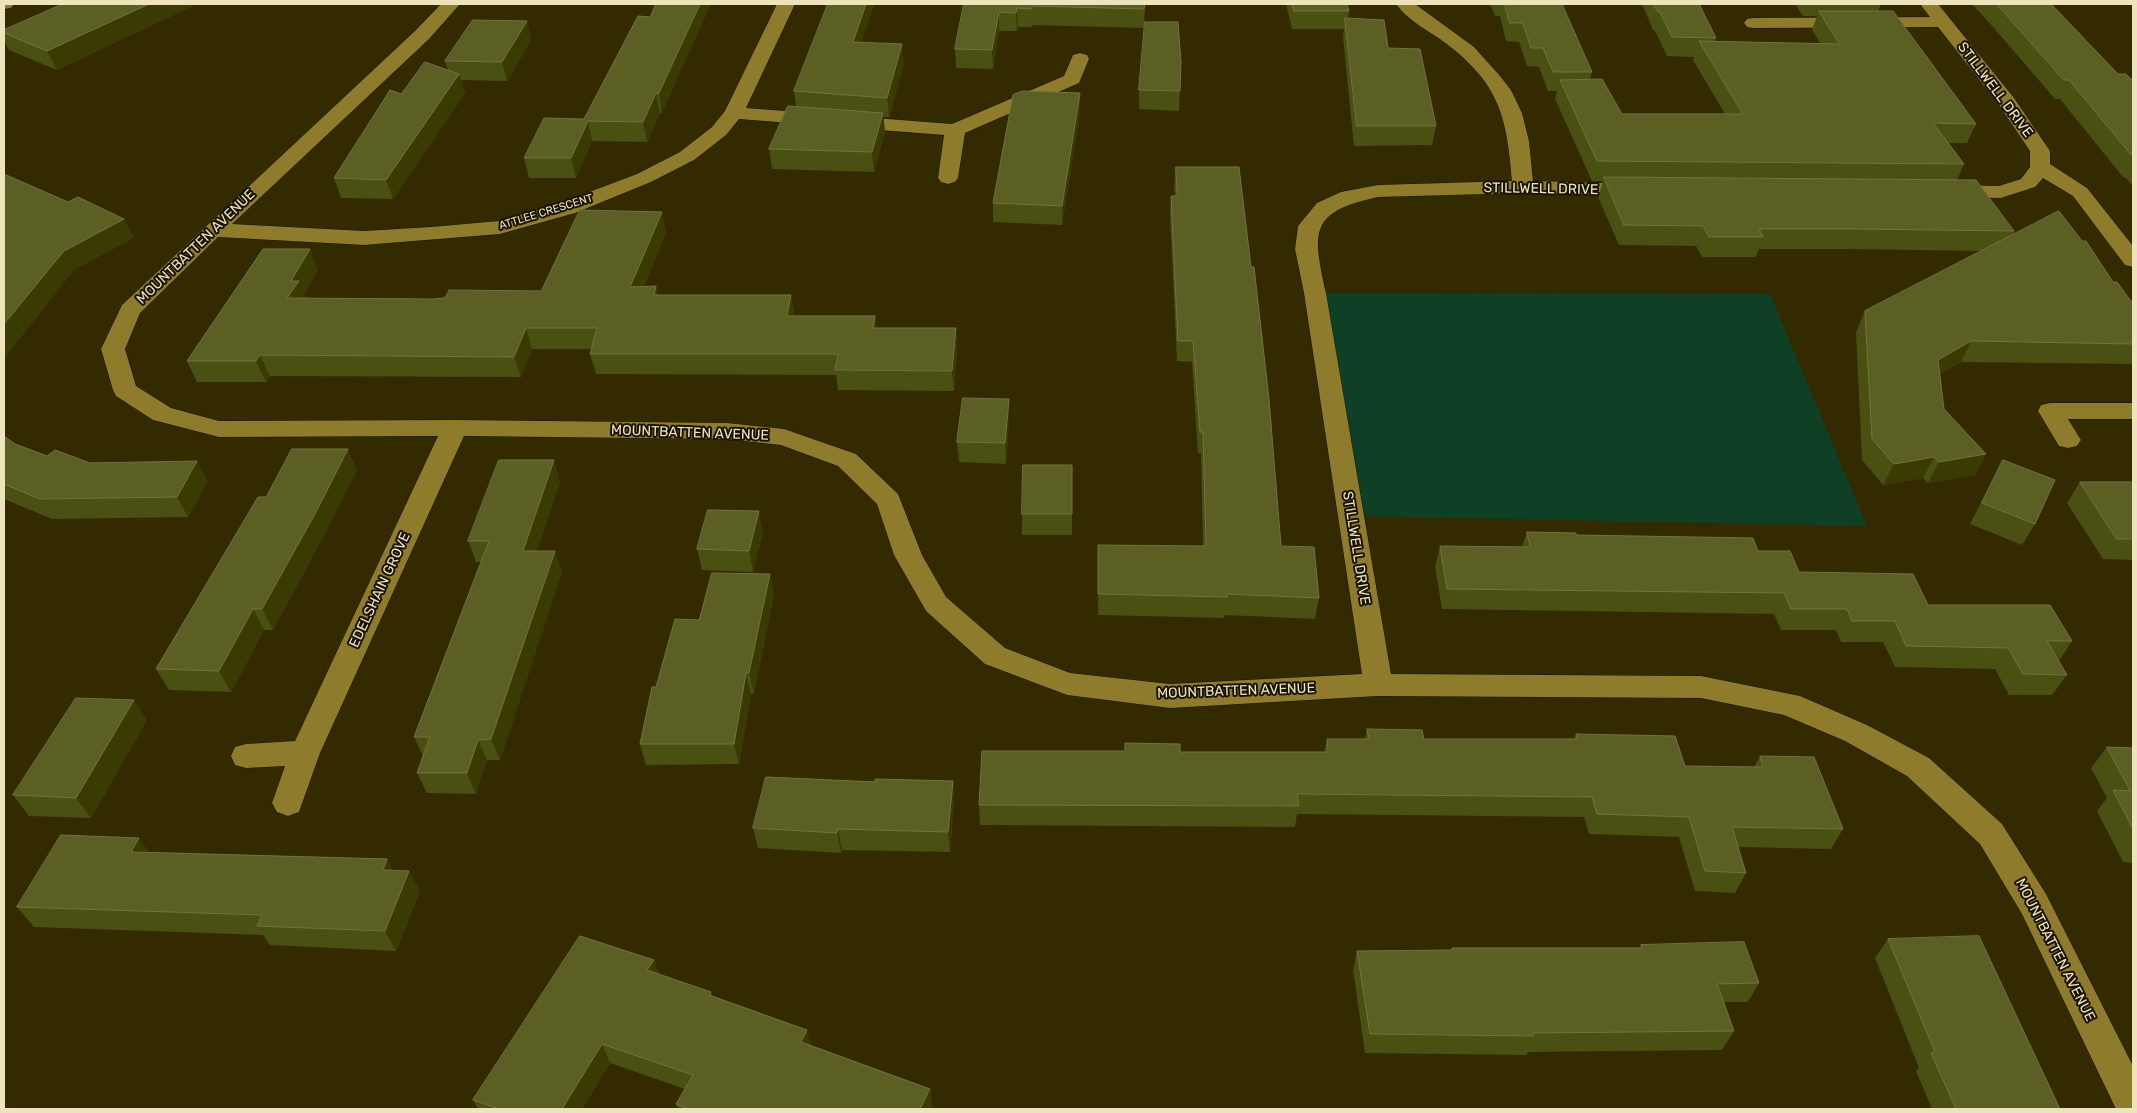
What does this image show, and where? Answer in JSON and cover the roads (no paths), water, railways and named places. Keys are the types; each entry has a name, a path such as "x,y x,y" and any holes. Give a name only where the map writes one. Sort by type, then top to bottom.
{"street":[{"name":"MOUNTBATTEN AVENUE","path":"451,4 422,36 213,230 130,310 113,349 126,390 162,414 219,429 454,428 727,431 784,436 848,460 889,500 908,555 936,604 995,656 1067,684 1170,696 1378,686 1701,687 1789,704 1856,733 1918,767 1991,834 2034,904 2133,1104"},
{"name":"ATTLEE CRESCENT","path":"213,230 364,238 500,227 567,208 644,178 686,156 719,131 734,114 786,4"},
{"path":"1405,4 1431,26 1456,42 1494,78 1507,102 1516,126 1523,187"},
{"name":"STILLWELL DRIVE","path":"1929,4 2007,102 2040,150 2040,167"},
{"path":"1753,23 1944,22"},
{"path":"734,114 955,130 1072,79 1080,58"},
{"path":"948,178 955,130"},
{"path":"1923,191 2001,192 2028,183 2040,167 2080,192 2133,260"},
{"name":"STILLWELL DRIVE","path":"1378,686 1315,293 1306,249 1309,226 1325,208 1349,197 1378,191 1523,187 1659,190"},
{"path":"2068,440 2050,411 2133,411"},
{"name":"EDELSHAIN GROVE","path":"288,803 305,753 454,428"},
{"path":"246,756 305,753"}]}
